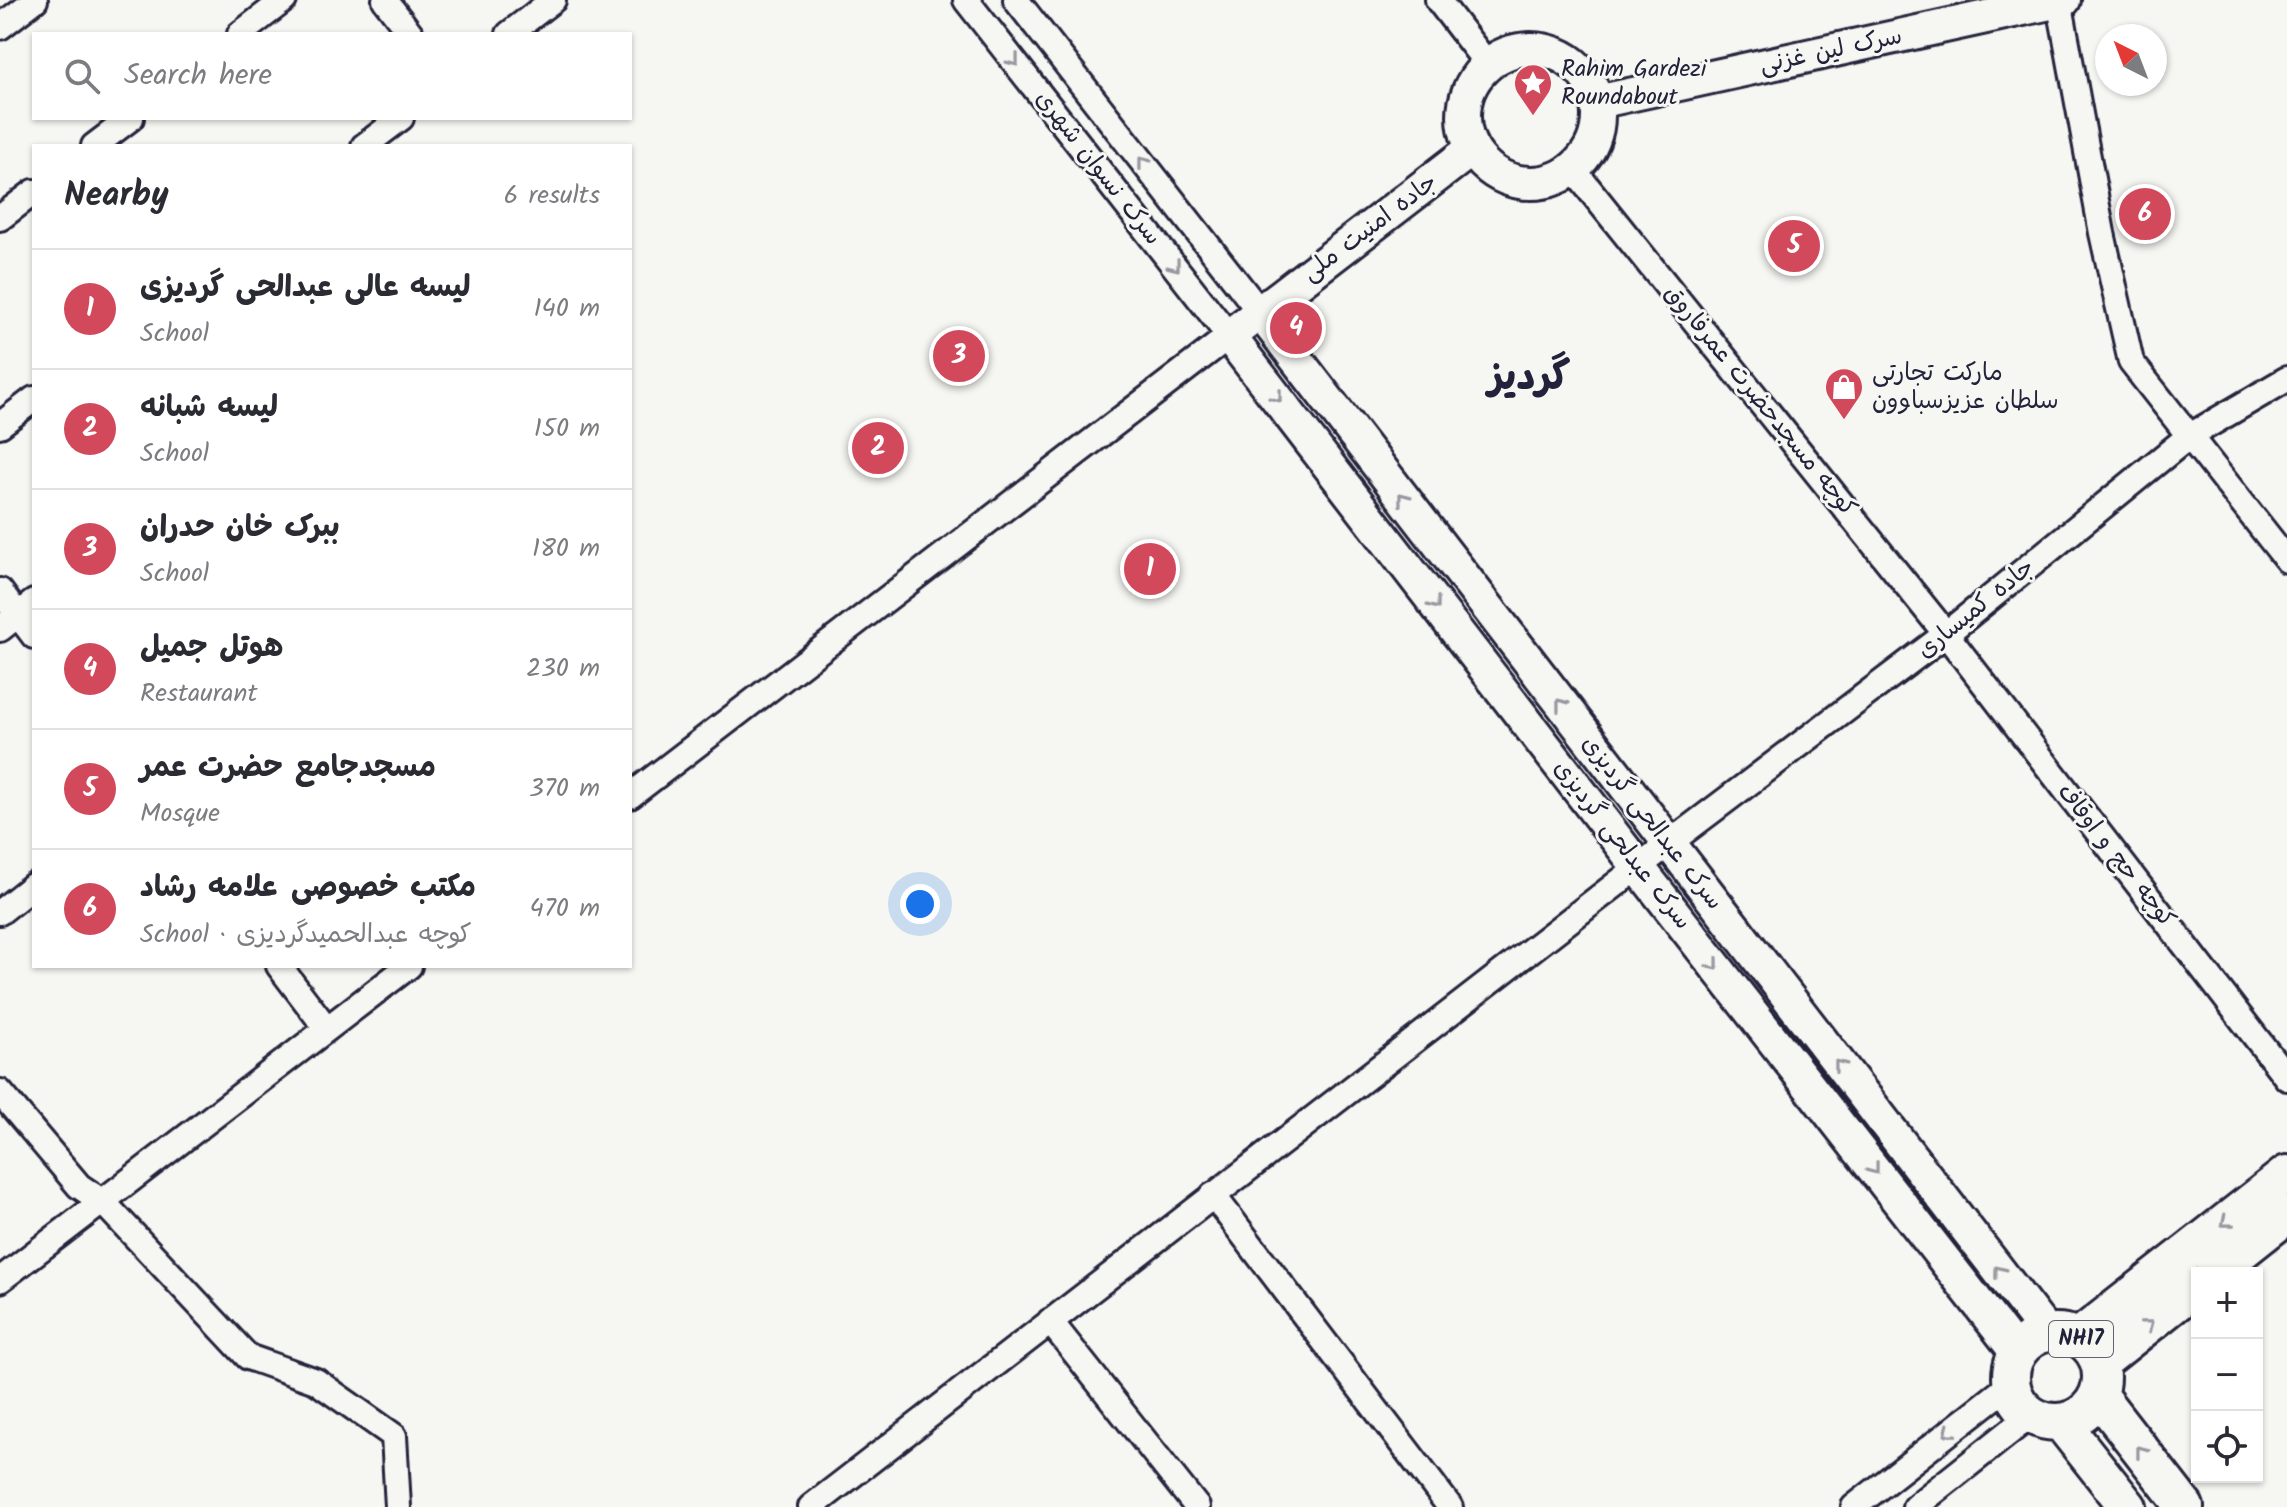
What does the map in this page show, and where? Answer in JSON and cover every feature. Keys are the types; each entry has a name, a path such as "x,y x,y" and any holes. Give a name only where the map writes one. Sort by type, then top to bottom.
{"highway":[{"name":"NH17","path":"2081,1357 2287,1174"},
{"path":"2222,1267 2287,1215"},
{"name":"NH17","path":"2081,1357 2191,1290"},
{"name":"NH17","path":"2014,1368 2030,1339 2081,1357"},
{"name":"NH17","path":"2046,1418 2076,1417 2089,1408 2081,1357"},
{"path":"2081,1357 2185,1507"},
{"path":"2014,1368 2014,1396 2046,1418 2128,1507"}],"main road":[{"name":"سرک لین غزنی","path":"1597,102 2061,0"},
{"path":"1530,49 1553,52 1574,64 1589,81 1597,102 1598,127 1589,150 1573,169 1553,180 1530,184 1507,179 1487,167 1472,149 1464,128 1465,104 1473,83 1488,65 1508,53 1530,49"},
{"name":"جاده امنیت ملی","path":"1229,336 1472,149"},
{"name":"سرک عبدالحی گردیزی","path":"1260,312 1668,844 2081,1357"},
{"name":"سرک عبدلحی گردیزی","path":"1229,336 1639,868 2014,1368"}],"street":[{"path":"0,27 35,0"},
{"path":"243,32 284,0"},
{"path":"385,0 409,32"},
{"path":"512,32 553,0"},
{"name":"سرک نسوان شهری","path":"966,0 1229,336"},
{"name":"سرک نسوان شهری","path":"1016,0 1260,312"},
{"path":"1438,0 1488,65"},
{"path":"2061,0 2102,233 2131,362 2287,560"},
{"path":"97,144 128,120"},
{"path":"367,144 398,120"},
{"name":"کوچه مسجدحضرت عمرفاروق","path":"1573,169 1946,634"},
{"path":"0,218 32,194"},
{"path":"632,794 1229,336"},
{"name":"جاده کمیساری","path":"811,1507 1668,844 1946,634 2188,437 2287,379"},
{"path":"0,425 32,401"},
{"path":"0,591 32,634"},
{"name":"کوچه حج و اوقاف","path":"1946,634 2287,1078"},
{"path":"0,912 32,887"},
{"path":"281,968 327,1029"},
{"path":"0,1280 406,968"},
{"path":"0,1092 79,1186 103,1202 248,1357 316,1381 394,1436 398,1507"},
{"path":"1213,1195 1450,1507"},
{"path":"1050,1321 1197,1507"},
{"path":"1854,1507 2014,1368"},
{"path":"1915,1507 2046,1418"}],"place":[{"name":"Rahim Gardezi Roundabout","path":"1533,117"},
{"name":"مکتب خصوصی علامه رشاد","path":"2145,214"},
{"name":"مسجدجامع حضرت عمر","path":"1794,246"},
{"name":"هوتل جمیل","path":"1296,328"},
{"name":"ببرک خان حدران","path":"959,356"},
{"name":"مارکت تجارتی سلطان عزیزسباوون","path":"1844,421"},
{"name":"لیسه شبانه","path":"878,448"},
{"name":"لیسه عالی عبدالحی گردیزی","path":"1150,569"}],"district":[{"name":"گردیز","path":"1529,378"}]}
